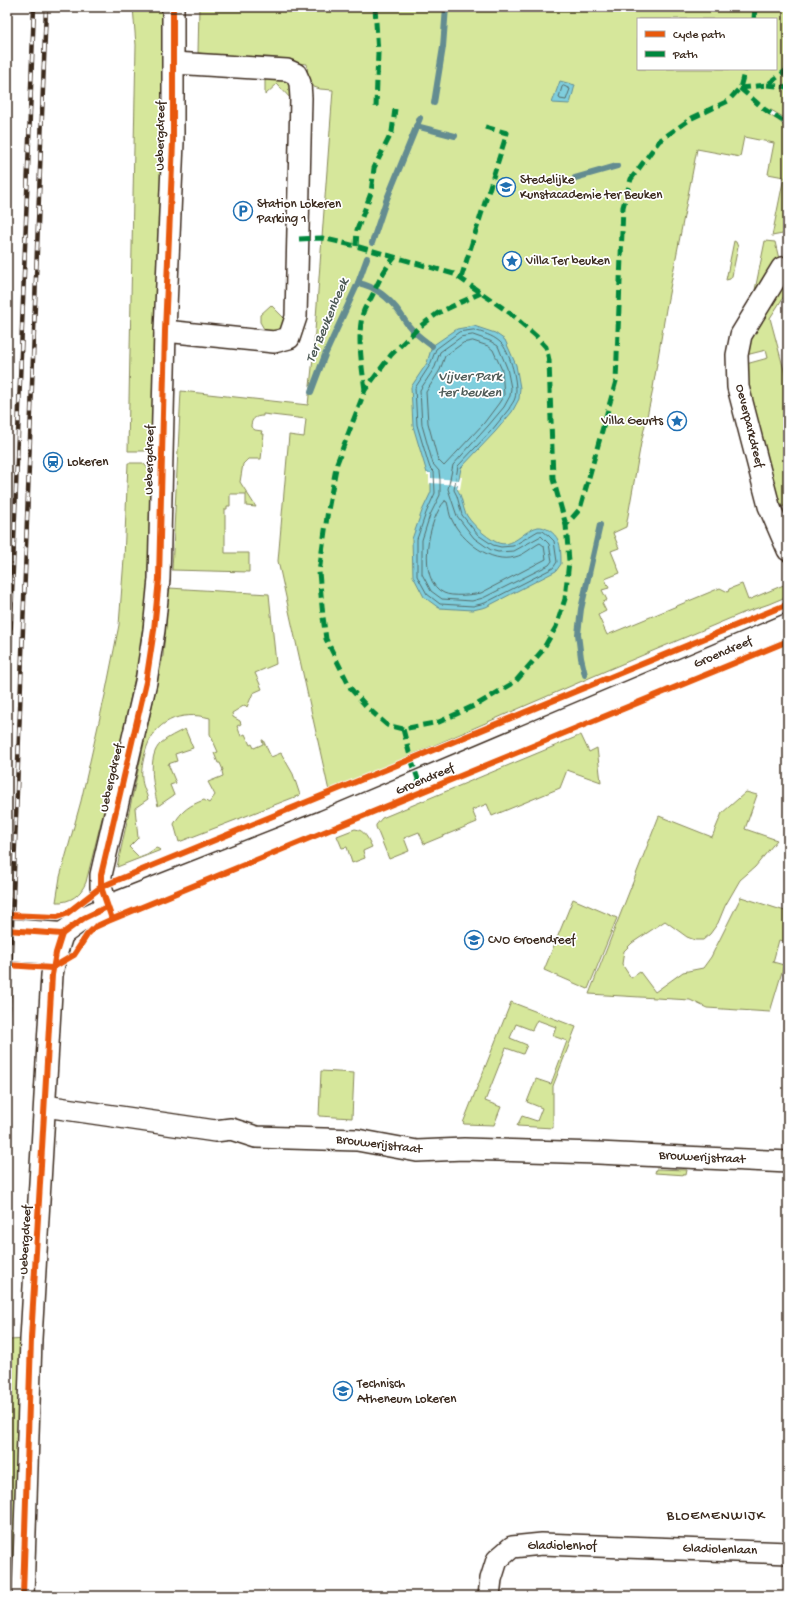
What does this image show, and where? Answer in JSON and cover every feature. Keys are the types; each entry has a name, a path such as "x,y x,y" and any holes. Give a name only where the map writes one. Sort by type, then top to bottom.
{"street":[{"name":"Uebergdreef","path":"107,907 101,887 101,875 146,682 154,630 159,579 165,331 173,142 173,7"},
{"path":"165,331 274,342 289,338 296,317 300,106 300,83 298,78 296,74 287,70 174,63"},
{"name":"Oeverparkdreef","path":"788,266 782,268 741,335 737,355 738,388 769,506 788,550"},
{"name":"Groendreef","path":"59,943 84,918 107,907 323,822 788,625"},
{"path":"7,930 59,943"},
{"name":"Uebergdreef","path":"23,1596 31,1339 52,968 59,943"},
{"path":"7,950 59,943"},
{"name":"Brouwerijstraat","path":"45,1106 215,1131 231,1129 256,1137 357,1140 417,1151 464,1149 788,1162"},
{"name":"Gladiolenhof","path":"490,1588 497,1560 512,1547 542,1544 652,1548"},
{"name":"Gladiolenlaan","path":"652,1548 788,1553"}],"green space":[{"path":"133,7 162,7 163,116 158,336 153,445 145,451 128,451 136,45"},
{"path":"199,7 788,7 788,120 771,110 765,112 781,122 787,133 788,233 772,236 784,177 768,174 774,143 744,137 740,157 697,149 626,527 613,533 619,548 611,551 620,573 605,579 609,588 602,590 607,600 602,603 606,611 598,615 607,635 720,588 728,592 729,589 742,584 748,600 786,584 788,596 743,613 610,669 329,791 278,561 289,435 304,437 306,419 263,414 263,416 256,417 252,422 251,427 255,430 262,431 261,434 264,434 261,459 248,459 243,464 240,482 256,507 246,506 246,494 230,494 230,506 227,506 227,509 225,509 225,553 249,553 249,572 172,570 181,391 308,405 313,358 333,90 314,87 308,77 307,64 198,53"},
{"path":"274,78 292,82 292,100 277,84 265,95 265,80"},
{"path":"734,241 738,247 732,276 730,279 726,280"},
{"path":"765,241 775,242 779,259 777,259 754,295"},
{"path":"786,276 788,290 770,318 788,385 788,505 780,507 747,383 746,364 768,358 766,350 746,355 747,344"},
{"path":"271,305 286,320 282,329 274,333 264,329 260,322 260,315"},
{"path":"128,463 143,463 153,474 150,563 148,564 147,604 140,643 142,644 120,746 86,882 81,891 70,900 56,902 60,877 81,801 119,625 124,559"},
{"path":"169,588 269,594 276,664 255,673 262,689 253,693 247,707 245,705 232,713 233,717 240,721 241,724 237,726 241,736 245,734 250,745 252,744 254,748 263,744 263,740 271,757 281,753 293,774 300,795 179,842 174,824 177,819 186,809 194,804 204,800 209,803 215,795 208,782 223,776 223,770 214,753 218,752 210,734 210,718 188,716 169,720 154,733 145,753 142,766 142,775 148,799 135,808 138,838 129,847 139,857 156,848 161,850 117,867 163,656"},
{"path":"185,729 193,748 175,754 177,761 168,764 176,783 170,785 174,795 158,806 152,773 152,764 156,749 161,743"},
{"path":"581,735 589,752 597,748 601,782 567,770 560,788 492,816 487,804 472,810 477,822 424,844 419,832 404,838 409,851 389,859 376,827 382,818"},
{"path":"746,792 757,795 745,829 777,840 755,867 740,880 725,906 718,923 710,934 703,940 695,940 687,937 665,921 632,943 624,951 622,964 631,978 640,972 655,992 683,972 703,968 711,957 741,897 788,912 788,942 779,940 773,962 784,965 770,1012 707,1008 690,1000 589,994 659,816 712,837 722,813"},
{"path":"355,829 364,833 372,847 363,851 365,858 352,863 347,847 342,848 337,836"},
{"path":"573,899 617,918 588,989 544,970"},
{"path":"511,1002 576,1027 553,1086 553,1128 517,1126 522,1116 537,1121 542,1108 527,1102 536,1079 551,1084 567,1041 553,1036 556,1027 537,1020 532,1030 516,1024 510,1038 527,1045 523,1054 506,1048 485,1101 501,1107 494,1125 463,1123"},
{"path":"321,1071 354,1073 352,1118 319,1116"},
{"path":"656,1169 687,1170 686,1175 655,1173"},
{"path":"25,1339 15,1596 7,1596 7,1431 10,1340"}],"water":[{"path":"560,81 575,85 570,104 552,103"},
{"name":"Vijver Park ter beuken","path":"474,326 495,333 505,340 516,365 520,388 519,399 512,412 461,468 457,489 465,512 474,525 483,533 492,540 502,544 513,542 538,527 550,530 559,542 561,564 556,571 486,607 473,610 439,608 424,597 413,576 412,539 422,511 431,492 431,473 427,473 413,426 411,387 427,363 432,346 457,329"}],"pier":[{"path":"427,473 431,473 431,478 459,480 460,477 462,477 460,489 457,489 458,485 430,483 429,485 429,475 427,475"}],"waterway":[{"name":"Ter Beukenbeek","path":"434,103 443,47 446,7"},
{"name":"Ter Beukenbeek","path":"372,243 386,201 420,118"},
{"path":"416,126 455,136"},
{"path":"575,178 617,166"},
{"name":"Ter Beukenbeek","path":"311,392 325,355 358,283 367,258"},
{"path":"358,283 376,290 387,298 411,329 432,346"},
{"path":"585,675 578,634 581,609 600,525"}],"railway":[{"path":"7,728 34,7"},
{"path":"7,1060 46,7"}],"marked path":[{"path":"375,7 378,53 376,107"},
{"path":"754,18 755,7"},
{"path":"740,88 767,85 788,69"},
{"path":"419,782 403,729 439,722 478,704 515,682 542,651 556,627 565,599 569,561 566,525 580,509 616,381 623,207 631,179 659,141 692,118 728,101 740,88 745,70"},
{"path":"767,85 788,87"},
{"path":"740,88 764,109 788,124"},
{"path":"356,246 357,230 371,193 374,168 392,132 395,109"},
{"path":"461,278 507,133 485,127"},
{"path":"299,239 322,238 356,246 454,274 510,313 536,336 546,347 549,360 553,479 566,525"},
{"path":"365,390 360,350 360,329 364,310 388,265 395,257"},
{"path":"403,729 387,725 369,709 351,689 326,639 319,572 328,510 337,463 365,390 391,355 418,328 438,313 481,293"}],"cycle path":[{"path":"112,919 101,887 101,875 146,682 154,630 159,579 165,331 173,142 173,7"},
{"path":"7,915 57,917 66,914 101,887 788,604"},
{"path":"7,965 52,968 74,955 87,935 95,927 108,921 788,641"},
{"path":"62,934 84,918 107,907"},
{"path":"7,930 62,934"},
{"path":"23,1596 31,1339 52,975 56,953 62,934"}],"place":[{"name":"Stedelijke Kunstacademie ter Beuken","path":"506,187"},
{"name":"Station Lokeren Parking 1","path":"243,211"},
{"name":"Villa Ter beuken","path":"512,261"},
{"name":"Villa Geurts","path":"677,421"},
{"name":"Lokeren","path":"53,462"},
{"name":"CVO Groendreef","path":"474,940"},
{"name":"Technisch Atheneum Lokeren","path":"343,1391"}],"district":[{"name":"BLOEMENWIJK","path":"716,1516"}]}
